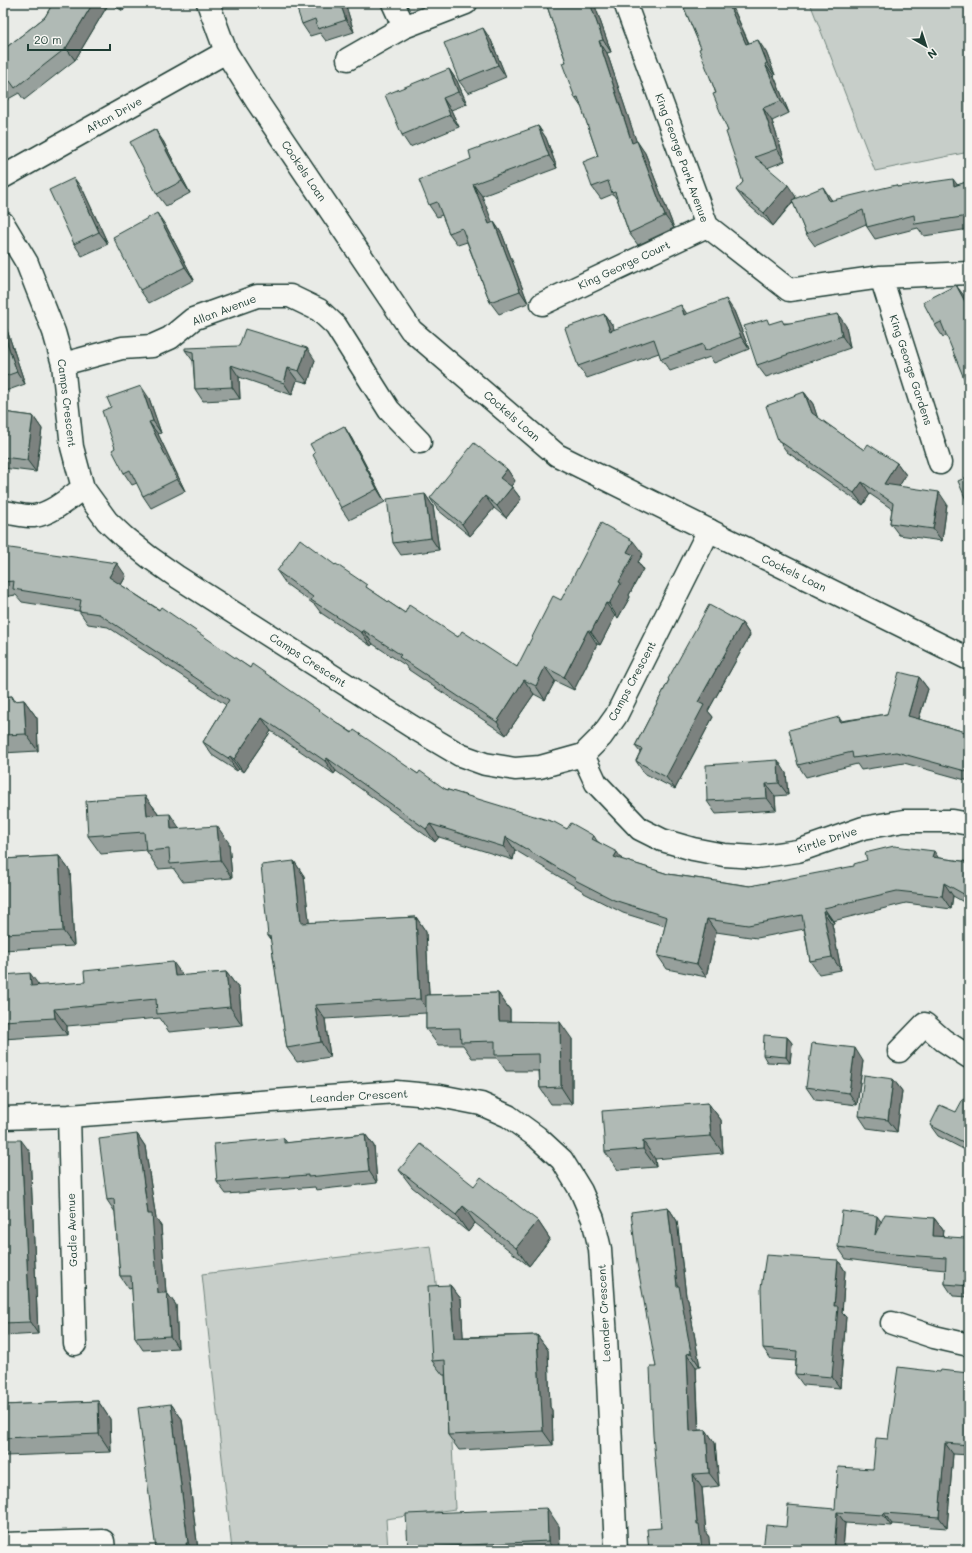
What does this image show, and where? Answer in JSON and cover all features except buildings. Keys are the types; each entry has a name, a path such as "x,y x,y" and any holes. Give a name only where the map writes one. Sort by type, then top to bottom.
{"street":[{"name":"Cockels Loan","path":"208,3 226,52 261,107 411,330 557,455 969,659"},
{"path":"394,3 404,27"},
{"path":"348,59 404,27 466,3"},
{"name":"King George Park Avenue","path":"624,3 707,226 789,290 881,277 969,273"},
{"name":"Afton Drive","path":"3,177 226,52"},
{"name":"Camps Crescent","path":"3,223 27,263 54,332 63,364 72,447 84,488 108,521 124,537 149,557 411,726 460,755 485,764 515,769 540,767 583,755 601,737 616,716 709,530"},
{"name":"King George Court","path":"542,304 707,226"},
{"name":"King George Gardens","path":"881,277 940,463"},
{"name":"Allan Avenue","path":"63,364 122,348 152,346 170,338 193,319 257,296 290,296 319,310 336,326 389,410 420,442"},
{"path":"3,512 33,516 44,513 56,507 84,488"},
{"name":"Kirtle Drive","path":"583,755 596,783 640,828 662,840 693,849 724,855 756,857 798,851 863,828 904,821 953,821 969,824"},
{"path":"900,1052 925,1024 944,1040 969,1057"},
{"name":"Leander Crescent","path":"3,1118 68,1116 396,1092 440,1096 481,1104 508,1116 537,1137 562,1160 581,1191 593,1219 600,1249 606,1337 616,1550"},
{"name":"Gadie Avenue","path":"68,1116 75,1344"},
{"path":"892,1323 934,1337 969,1345"},
{"path":"3,1544 103,1541 104,1550"}],"shaded area":[{"path":"810,3 969,3 969,152 875,171"},
{"path":"431,1246 449,1378 455,1509 386,1519 388,1550 232,1550 202,1274"}]}
